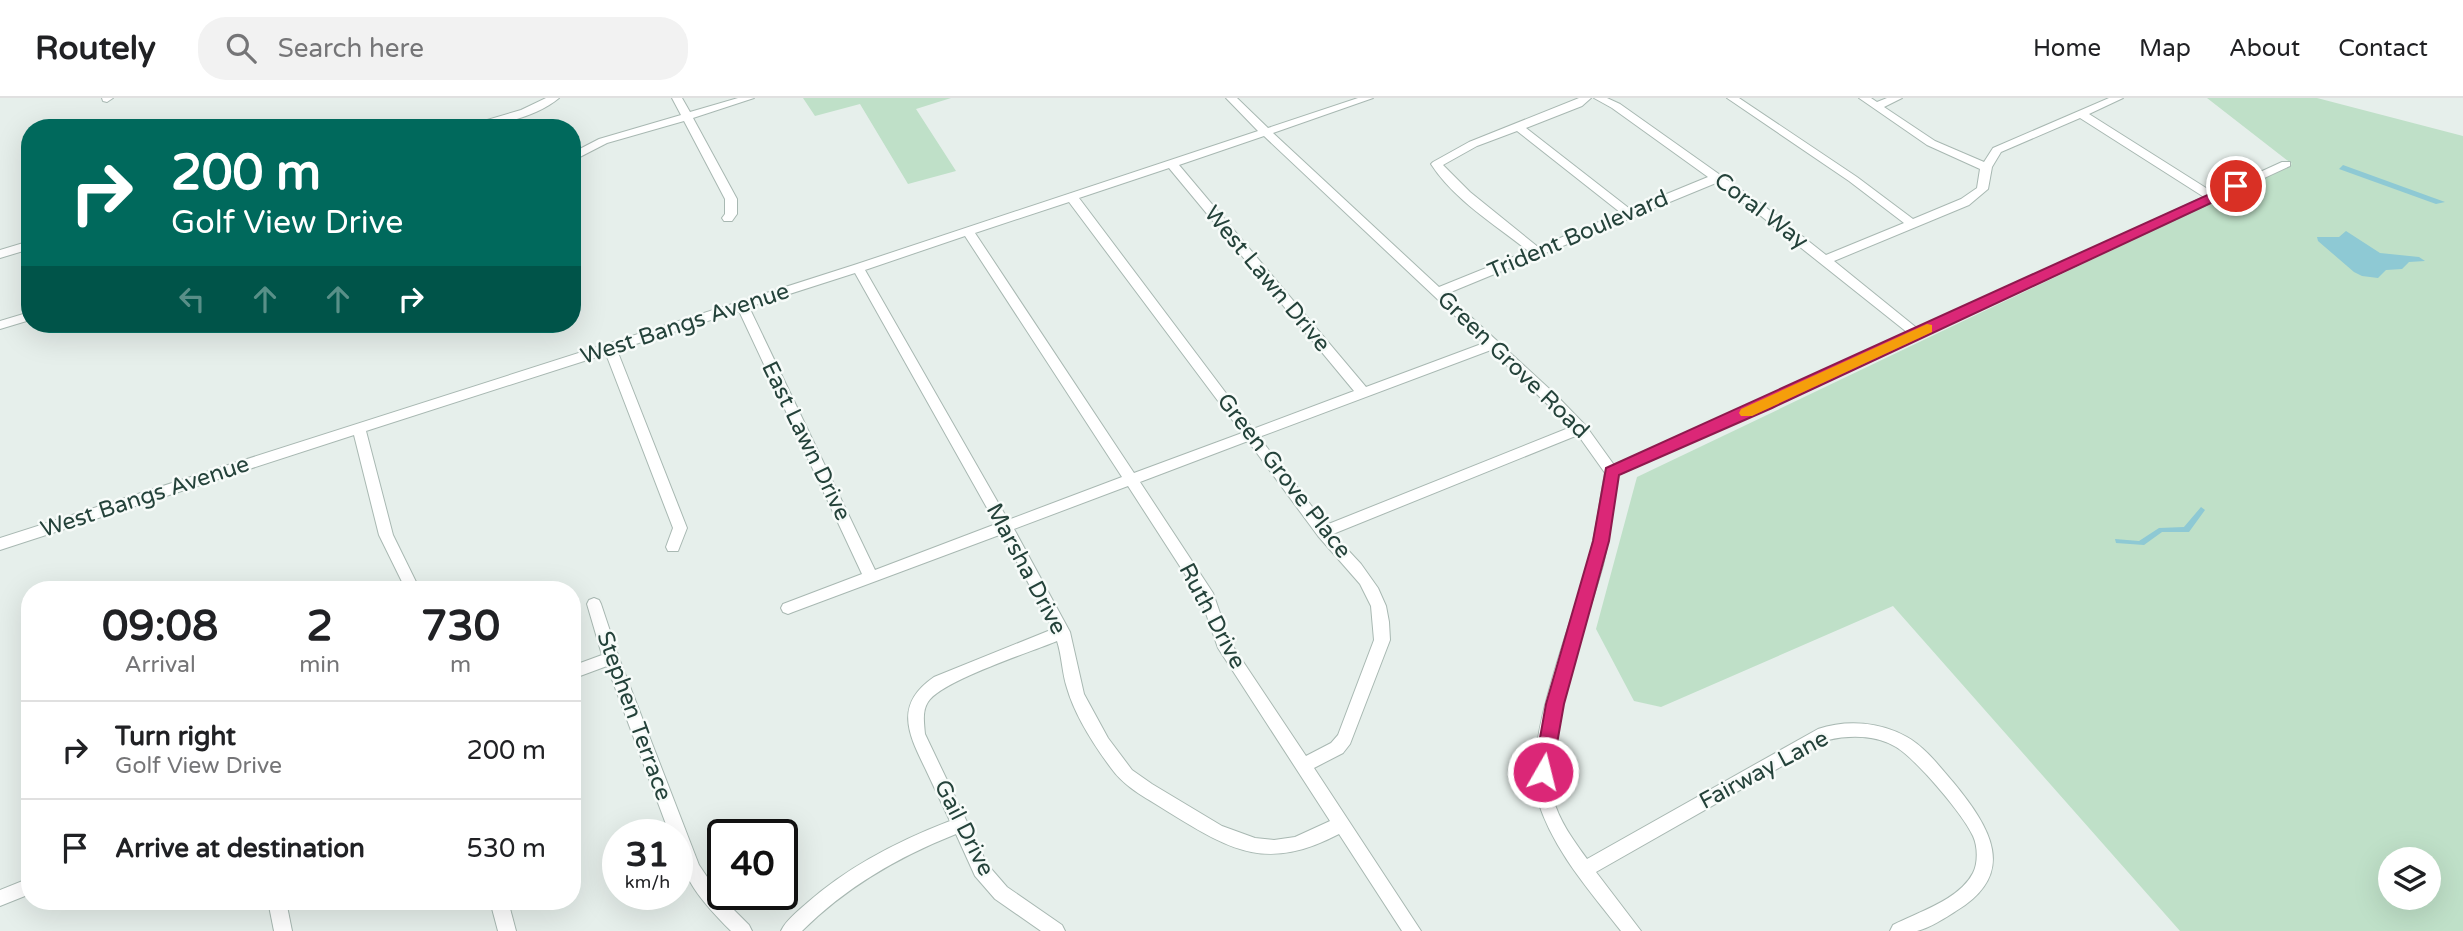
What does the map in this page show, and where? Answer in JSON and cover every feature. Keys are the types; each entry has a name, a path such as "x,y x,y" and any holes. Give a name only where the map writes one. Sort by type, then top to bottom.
{"street":[{"path":"499,119 525,112 554,98"},
{"path":"677,98 731,199 731,214 728,218"},
{"path":"581,153 603,141 750,98"},
{"name":"Green Grove Road","path":"1231,98 1581,429 1612,472"},
{"name":"West Bangs Avenue","path":"0,544 742,306 1368,98"},
{"path":"1536,252 1438,169 1437,164 1472,144 1578,104 1586,98"},
{"name":"Coral Way","path":"1599,98 1616,106 1717,178 1826,260 1917,334"},
{"path":"1732,98 1853,179 1912,224"},
{"path":"1864,98 1931,143 1986,167"},
{"path":"1876,106 1897,98"},
{"path":"1826,260 1977,194 1982,189 1986,167 1992,155 2001,147 2118,98"},
{"path":"2081,114 2212,197"},
{"path":"1518,127 1629,214"},
{"name":"West Lawn Drive","path":"1171,163 1364,394"},
{"path":"1632,931 1586,869 1548,806 1542,786 1555,704 1601,541 1612,472 2286,163"},
{"name":"Trident Boulevard","path":"1439,292 1717,178"},
{"name":"Green Grove Place","path":"1072,196 1323,532 1369,584 1379,607 1382,640 1341,744 1304,765"},
{"name":"Ruth Drive","path":"967,230 1208,597 1223,644 1412,931"},
{"path":"0,254 21,248"},
{"name":"Marsha Drive","path":"858,268 1063,632 1076,693 1114,760 1135,781 1224,837 1251,845 1273,848 1303,844 1341,824"},
{"name":"East Lawn Drive","path":"742,306 871,577"},
{"path":"0,325 21,319"},
{"path":"788,608 1494,344"},
{"path":"610,348 680,528 673,547"},
{"path":"359,429 386,535 409,581"},
{"path":"1323,532 1581,429"},
{"name":"Stephen Terrace","path":"594,604 611,658 692,870 714,902 743,931"},
{"name":"Gail Drive","path":"1056,931 991,883 981,870 917,734 916,715 925,690 951,676 1063,632"},
{"path":"581,670 611,658"},
{"name":"Fairway Lane","path":"1586,869 1824,734 1841,729 1862,729 1882,733 1904,743 1920,756 1980,832 1985,853 1983,872 1974,887 1899,931"},
{"path":"790,931 844,882 902,849 959,825"},
{"path":"0,898 21,890"},
{"path":"279,910 283,931"},
{"path":"501,910 507,931"}],"green space":[{"path":"803,98 951,98 916,109 956,171 908,184 860,104 815,116"},
{"path":"2207,98 2317,98 2463,136 2463,931 2180,931 1893,606 1661,707 1634,701 1596,629 1637,477 2292,164"}],"water":[{"path":"2343,165 2445,202 2436,204 2339,169"},
{"path":"2346,231 2380,253 2419,257 2425,261 2409,262 2402,269 2386,270 2378,278 2362,276 2318,241 2317,237 2339,237"},
{"path":"2201,507 2205,510 2189,532 2162,532 2144,545 2116,543 2115,539 2139,541 2159,528 2184,527"}],"slow traffic":[{"path":"1747,413 1927,329"}],"route":[{"path":"1543,772 1555,704 1601,541 1612,472 1766,404 2236,186"}]}
